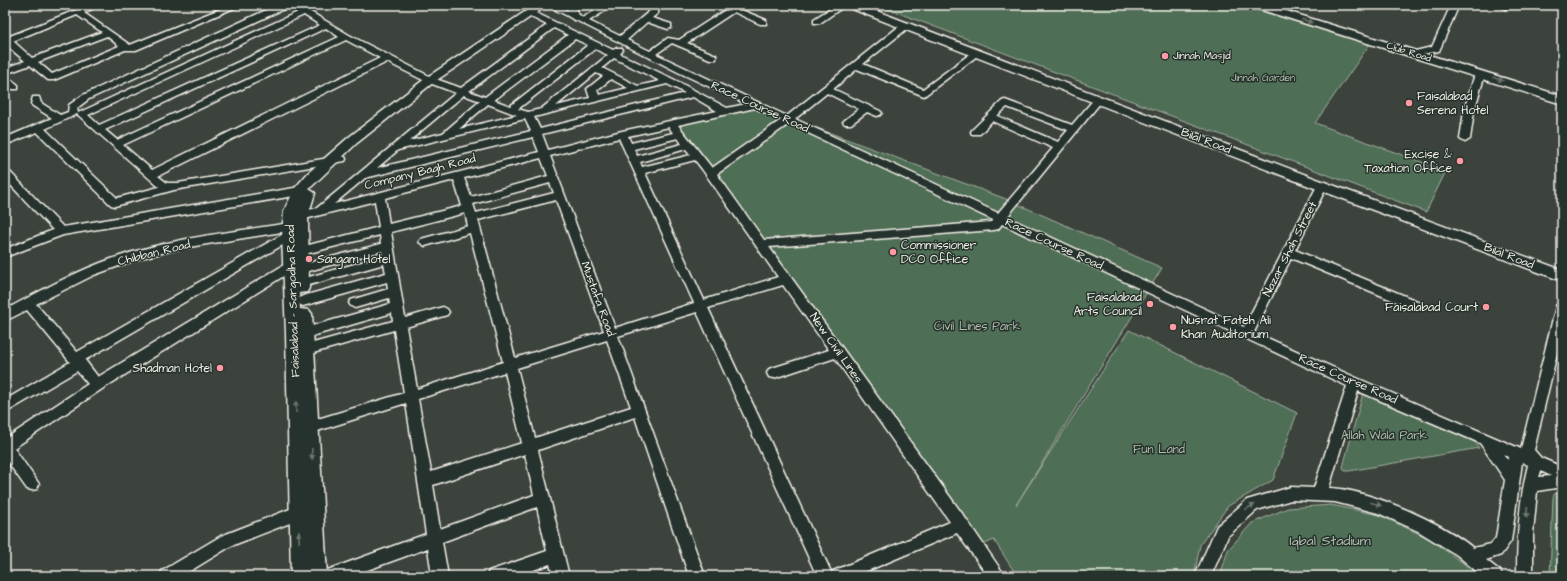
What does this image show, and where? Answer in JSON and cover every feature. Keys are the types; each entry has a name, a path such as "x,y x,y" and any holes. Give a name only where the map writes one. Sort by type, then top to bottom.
{"main road":[{"name":"Faisalabad - Sargodha Road","path":"317,576 311,427 303,301 290,231 291,211 300,191 327,162 433,81 538,10 551,5"},
{"path":"572,5 572,14 580,20"},
{"name":"Bilal Road","path":"851,5 1322,186 1531,260 1562,269"},
{"name":"Bilal Road","path":"860,5 1531,260 1562,276"},
{"name":"Club Road","path":"1256,5 1562,100"},
{"name":"Faisalabad - Sargodha Road","path":"301,576 294,333 301,251 301,216 306,197 341,159 433,81"},
{"path":"1531,260 1562,265"},
{"path":"1531,260 1556,280 1562,287"}],"street":[{"path":"96,5 6,41 50,78 126,46"},
{"path":"5,71 30,60 58,50 67,49 108,32 126,46 133,48 237,5"},
{"name":"Race Course Road","path":"551,5 756,105 1247,334 1354,383 1485,439 1522,451"},
{"path":"580,20 610,5"},
{"path":"817,21 842,5"},
{"path":"1451,65 1438,56 1436,49 1455,5"},
{"path":"174,187 164,186 116,144 77,113 72,107 86,97 282,6 294,6 346,37 433,81 526,115"},
{"path":"680,43 736,7 763,22"},
{"path":"538,10 553,24 725,111"},
{"path":"543,111 614,54 645,19 655,11"},
{"path":"78,12 104,30"},
{"path":"5,142 77,113 304,12"},
{"path":"645,19 668,26"},
{"path":"320,210 462,92 553,24"},
{"path":"98,129 326,25"},
{"path":"711,173 788,120 905,26"},
{"path":"446,135 486,101 574,35"},
{"path":"116,144 346,37"},
{"path":"651,54 671,40 713,57"},
{"path":"510,110 594,45"},
{"path":"1414,54 1436,49"},
{"path":"856,65 924,93 977,53"},
{"path":"151,175 387,58"},
{"path":"595,70 610,75 636,89"},
{"path":"1465,139 1469,111 1480,74"},
{"path":"595,99 592,89 610,75"},
{"path":"5,78 15,87"},
{"path":"396,147 670,82"},
{"path":"825,90 877,113"},
{"path":"363,175 694,94"},
{"path":"36,99 36,104 60,119"},
{"path":"762,244 994,226 1098,100"},
{"path":"976,132 1005,103 1074,129"},
{"name":"Company Bagh Road","path":"301,216 671,122 756,105"},
{"path":"848,122 864,108"},
{"name":"Mustafa Road","path":"526,115 532,120 545,153 639,410 697,576"},
{"path":"991,117 1060,147"},
{"name":"New Civil Lines","path":"671,122 711,173 762,244 997,576"},
{"path":"38,128 115,202 174,187 341,159"},
{"path":"622,134 825,576"},
{"path":"628,147 680,134"},
{"path":"636,165 689,145"},
{"path":"636,165 698,156"},
{"path":"5,173 61,231"},
{"path":"458,176 470,214 510,364 561,576"},
{"path":"425,242 470,214 554,178"},
{"name":"Nazar Shah Street","path":"1247,334 1322,186"},
{"path":"5,253 61,231 300,191"},
{"path":"379,195 440,576"},
{"path":"301,251 385,230 560,195"},
{"path":"5,407 290,231"},
{"name":"Chibban Road","path":"5,316 71,280 119,261 147,252 290,231"},
{"path":"32,484 5,447 97,384 298,273 387,246"},
{"path":"1288,252 1413,304"},
{"path":"298,273 390,259"},
{"path":"303,301 392,276"},
{"path":"311,427 787,279"},
{"path":"355,303 395,292"},
{"path":"28,304 97,384"},
{"path":"1472,556 1496,550 1503,542 1512,478 1522,451 1562,306"},
{"path":"305,333 397,307"},
{"path":"306,350 443,312"},
{"path":"774,373 839,352"},
{"path":"1320,493 1354,383"},
{"path":"424,481 639,410"},
{"path":"1485,439 1512,478"},
{"path":"1522,451 1536,462 1562,474"},
{"path":"1526,576 1525,543 1529,485 1536,462"},
{"path":"1529,485 1562,481"},
{"path":"1203,576 1213,545 1225,527 1242,512 1255,504 1275,498 1302,493 1320,493 1359,499 1394,511 1430,528 1472,556 1494,576"},
{"path":"331,576 542,499"},
{"path":"168,576 226,541 298,513"},
{"path":"837,576 961,524"},
{"path":"495,576 556,555"}],"green space":[{"name":"Jinnah Garden","path":"877,5 1254,5 1372,41 1315,123 1446,171 1426,212"},
{"name":"Civil Lines Park","path":"756,105 1006,199 1162,268 1016,505 1129,330 1297,413 1273,480 1228,506 1200,545 1194,576 1017,576 994,540 976,548 671,123"},
{"name":"Allah Wala Park","path":"1363,393 1475,442 1479,448 1345,471 1343,467"},
{"path":"1562,492 1562,576 1550,576 1553,497 1555,493"},
{"name":"Iqbal Stadium","path":"1331,505 1379,515 1428,538 1481,576 1220,576 1228,550 1252,523 1288,508"}],"place":[{"name":"Jinnah Masjid","path":"1165,56"},
{"name":"Faisalabad Serena Hotel","path":"1409,103"},
{"name":"Excise & Taxation Office","path":"1460,161"},
{"name":"Commissioner DCO Office","path":"893,252"},
{"name":"Sangam Hotel","path":"309,259"},
{"name":"Faisalabad Arts Council","path":"1150,304"},
{"name":"Faisalabad Court","path":"1486,307"},
{"name":"Nusrat Fateh Ali Khan Auditorium","path":"1173,327"},
{"name":"Shadman Hotel","path":"220,368"}],"park label":[{"name":"Fun Land","path":"1159,449"}]}
